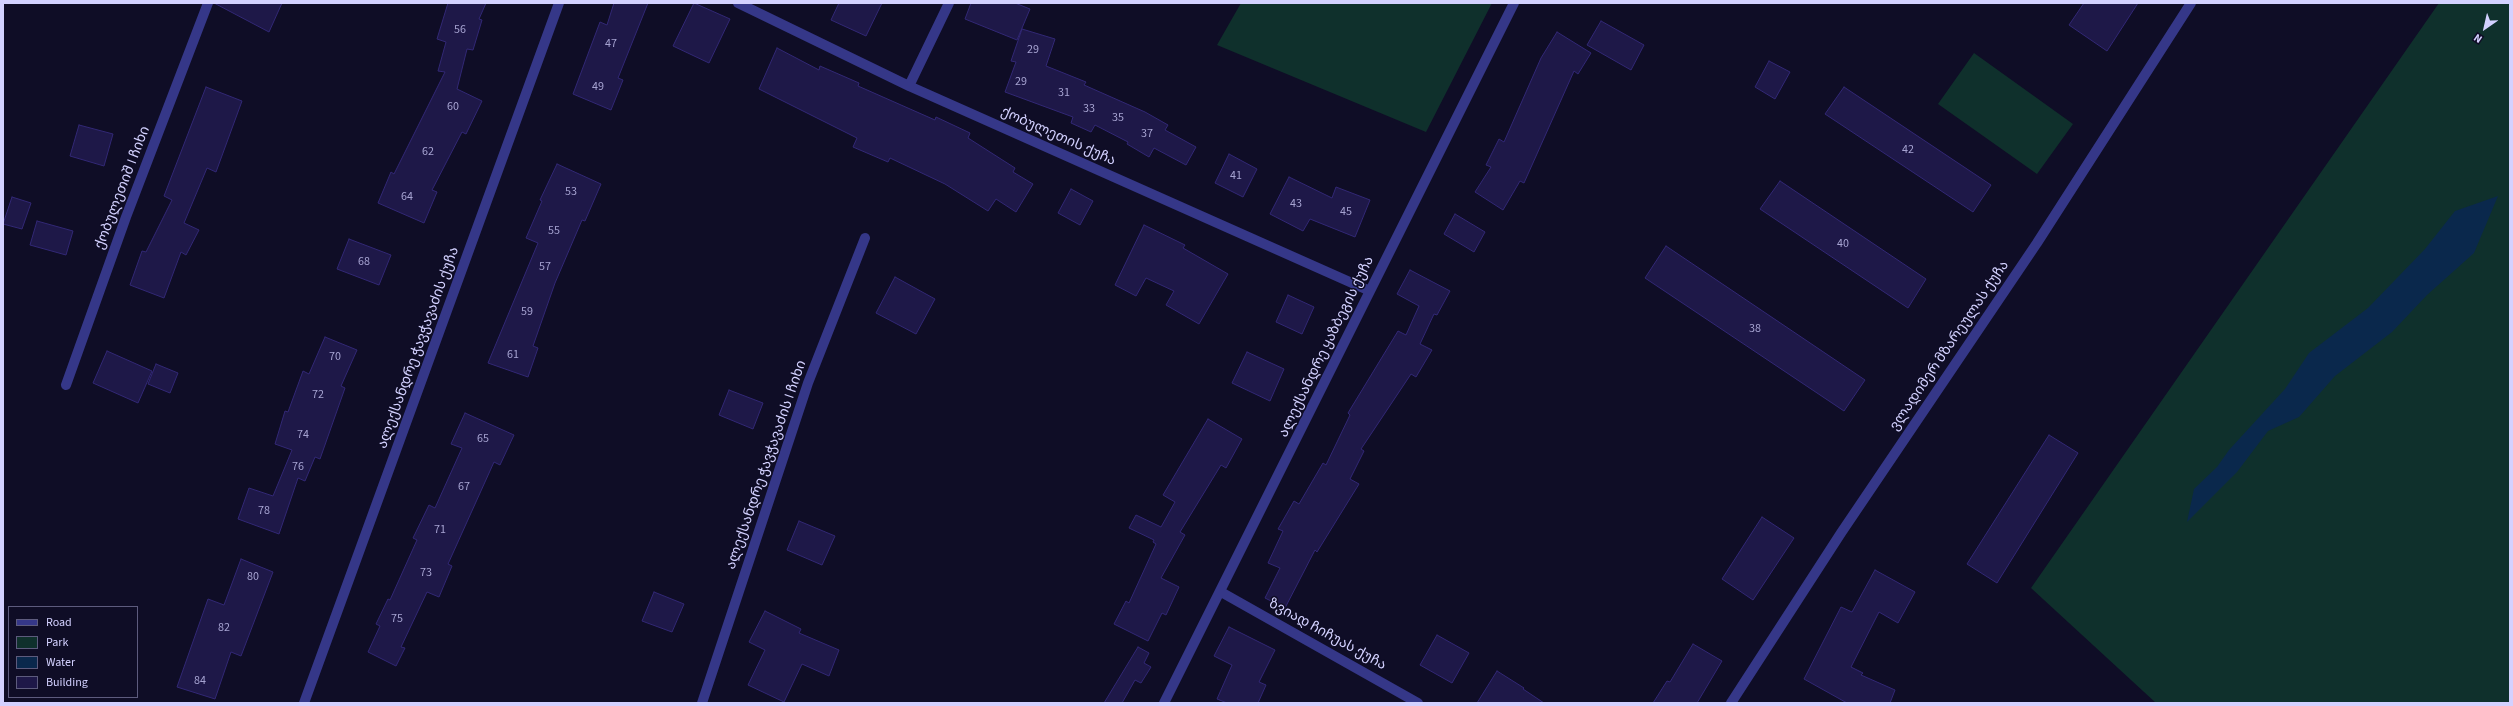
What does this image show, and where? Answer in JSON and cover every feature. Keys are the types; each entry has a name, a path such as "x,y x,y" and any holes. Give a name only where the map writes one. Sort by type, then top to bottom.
{"street":[{"name":"ქობულეთიშ I ჩიხი","path":"66,385 126,217 208,3"},
{"name":"ალექსანდრე ჭავჭავაძის ქუჩა","path":"304,703 559,3"},
{"name":"ქობულეთის ქუჩა","path":"738,3 909,86 1370,291"},
{"path":"909,86 949,3"},
{"name":"ალექსანდრე ყაზბეგის ქუჩა","path":"1164,703 1221,592 1514,3"},
{"name":"ვლადიმერ მზარეულას ქუჩა","path":"1730,703 1841,533 2037,243 2191,3"},
{"name":"ალექსანდრე ჭავჭავაძის I ჩიხი","path":"702,703 808,383 865,238"},
{"name":"ზვიად ჩიჩუას ქუჩა","path":"1221,592 1418,703"}],"green space":[{"path":"1241,3 1492,3 1426,132 1217,45"},
{"path":"2439,3 2510,3 2510,703 2156,703 2031,588"},
{"path":"1974,53 2073,124 2037,174 1938,104"}],"water":[{"path":"2498,196 2474,253 2427,295 2392,332 2335,376 2299,417 2268,431 2237,472 2187,522 2194,489 2217,467 2229,450 2285,389 2309,353 2368,308 2425,249 2455,211"}],"building":[{"path":"214,3 282,3 269,32"},
{"path":"448,3 486,3 479,19 482,20 473,50 467,49 457,89 482,101 466,134 462,132 432,190 437,192 424,223 378,203 391,172 394,174 445,72 438,71 446,42 437,39"},
{"path":"614,3 648,3 618,78 623,80 611,110 573,94 600,22 607,25"},
{"path":"694,3 730,19 709,63 673,46"},
{"path":"839,3 882,3 866,36 831,20"},
{"path":"971,3 1015,3 1030,9 1017,40 965,19"},
{"path":"2084,3 2138,3 2107,51 2069,25"},
{"path":"1601,21 1644,45 1631,70 1587,45"},
{"path":"1022,29 1055,39 1046,66 1086,82 1084,85 1145,112 1168,125 1165,130 1196,147 1186,165 1154,148 1149,157 1127,144 1128,142 1095,125 1091,132 1071,123 1073,117 1005,92 1016,62 1011,61"},
{"path":"1557,32 1591,53 1578,74 1574,71 1524,183 1520,181 1503,210 1475,192 1491,167 1486,165 1499,139 1504,142 1541,58"},
{"path":"777,48 819,70 820,66 859,83 858,86 935,120 936,117 970,133 968,138 1015,168 1013,172 1033,184 1016,212 996,199 988,211 945,184 890,158 888,162 853,147 857,138 759,89"},
{"path":"1769,61 1790,72 1775,99 1755,87"},
{"path":"206,87 242,101 216,172 207,168 184,223 199,230 186,255 181,252 164,298 130,285 142,251 146,252 172,200 164,196"},
{"path":"1844,87 1991,185 1973,212 1825,114"},
{"path":"79,125 113,134 104,166 70,156"},
{"path":"1229,154 1257,169 1243,197 1215,183"},
{"path":"557,164 601,184 585,221 582,220 555,283 533,346 538,348 528,377 488,363 538,243 526,238 542,201 540,200"},
{"path":"1289,177 1332,198 1336,187 1370,200 1355,237 1310,219 1303,231 1270,214"},
{"path":"1780,181 1926,279 1908,308 1760,209"},
{"path":"1071,189 1093,201 1080,225 1058,213"},
{"path":"12,197 31,203 22,229 3,224"},
{"path":"1455,214 1485,232 1474,252 1444,234"},
{"path":"37,221 73,231 66,255 30,245"},
{"path":"1144,225 1185,245 1183,248 1228,274 1199,324 1166,305 1174,291 1146,278 1136,296 1115,285"},
{"path":"349,239 391,255 379,285 337,269"},
{"path":"1666,246 1865,380 1844,411 1645,278"},
{"path":"1410,270 1450,291 1437,315 1434,314 1420,344 1432,350 1416,377 1411,374 1361,449 1364,451 1350,479 1359,484 1317,552 1315,550 1285,608 1265,598 1280,568 1268,563 1283,531 1278,529 1294,501 1299,504 1323,463 1326,465 1350,415 1348,413 1398,331 1406,335 1419,306 1397,294"},
{"path":"895,277 935,299 916,334 876,313"},
{"path":"1288,295 1314,307 1302,334 1276,322"},
{"path":"325,337 357,350 341,386 345,388 320,459 315,457 305,481 298,478 279,534 238,519 249,488 273,496 292,450 275,444 285,411 288,412 303,371 309,374"},
{"path":"107,351 152,371 138,403 93,383"},
{"path":"1247,352 1284,369 1270,401 1232,383"},
{"path":"156,364 178,373 170,393 148,384"},
{"path":"729,390 763,403 753,429 719,415"},
{"path":"465,413 514,435 500,465 494,462 448,564 452,566 439,597 427,592 401,647 405,648 396,666 368,652 380,626 376,624 388,599 390,600 417,540 413,538 429,505 435,508 462,448 451,444"},
{"path":"1208,419 1242,439 1226,468 1221,465 1180,532 1185,535 1161,578 1179,587 1166,615 1162,613 1148,641 1114,624 1126,601 1129,603 1156,544 1153,542 1154,540 1129,528 1136,515 1161,527 1175,502 1163,495"},
{"path":"2049,435 2078,453 1997,583 1967,564"},
{"path":"1762,517 1794,538 1753,600 1722,579"},
{"path":"799,521 835,536 822,565 787,550"},
{"path":"241,559 273,572 241,656 231,652 215,699 177,687 208,599 224,605"},
{"path":"1875,570 1915,592 1898,623 1879,612 1851,667 1863,673 1861,675 1895,690 1890,703 1847,703 1804,679 1841,607 1852,612"},
{"path":"654,592 684,604 672,632 642,621"},
{"path":"765,611 801,629 799,633 839,650 829,676 802,664 784,702 748,685 765,650 749,642"},
{"path":"1229,627 1275,650 1259,682 1266,685 1258,703 1227,703 1217,699 1232,665 1214,656"},
{"path":"1437,635 1469,653 1452,683 1420,665"},
{"path":"1693,644 1722,661 1697,703 1653,703 1667,681 1670,682"},
{"path":"1138,647 1149,653 1144,663 1151,667 1141,683 1135,680 1122,703 1104,703"},
{"path":"1497,671 1524,688 1523,689 1544,703 1477,703"}]}
